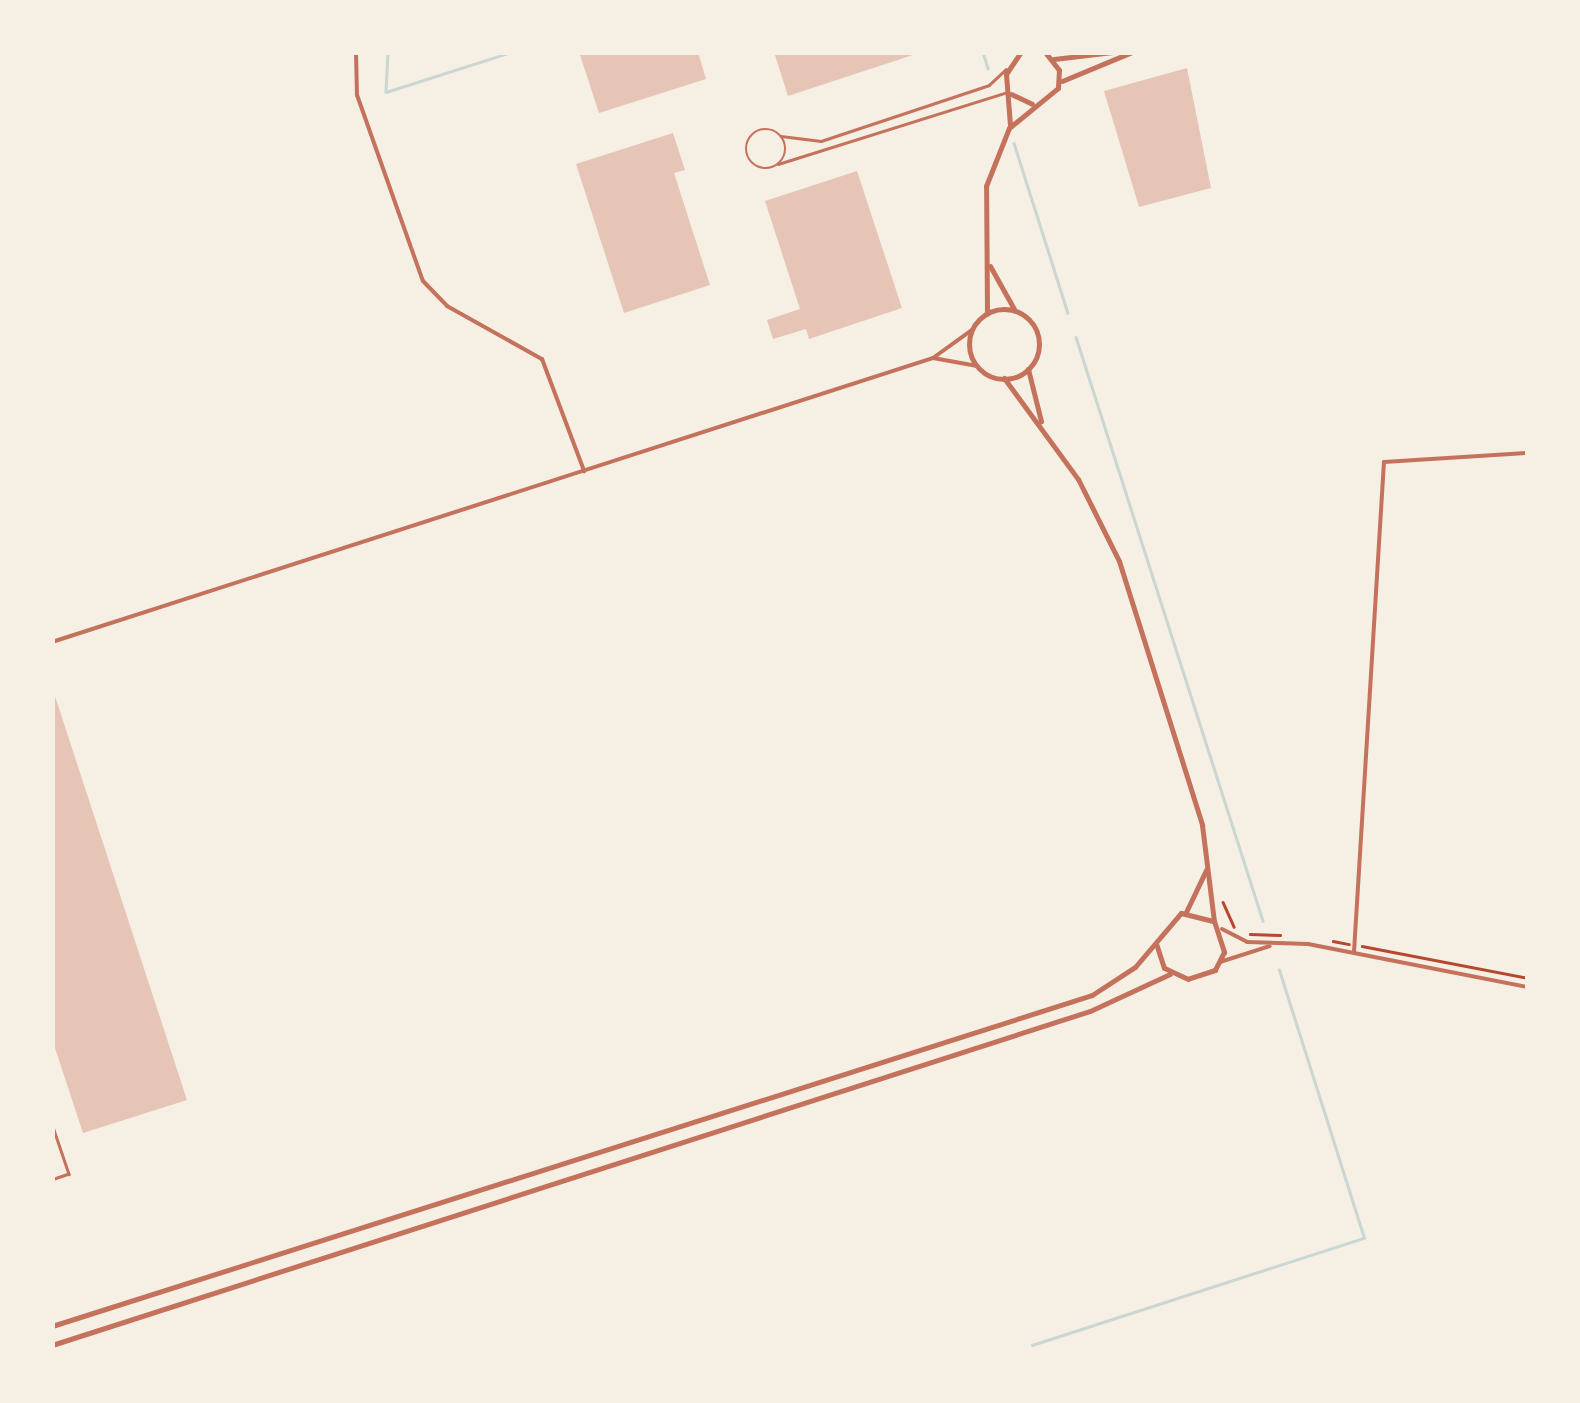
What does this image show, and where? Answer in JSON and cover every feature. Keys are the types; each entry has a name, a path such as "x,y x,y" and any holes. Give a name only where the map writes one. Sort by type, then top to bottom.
{"street":[{"path":"356,52 357,95 423,281 448,306 542,358 584,471"},
{"path":"1021,52 989,86 821,141 781,136 764,129 747,145 756,166 778,164 1010,92 1035,104"},
{"path":"1045,52 1053,57 1113,52"},
{"path":"1009,128 1060,82 1132,52"},
{"path":"1053,57 1060,82"},
{"path":"52,642 933,358 987,314 989,264 983,203 1009,128 1007,68"},
{"path":"778,164 781,136"},
{"path":"989,264 1015,311 1038,337 1028,369 1042,424"},
{"path":"987,314 1015,311"},
{"path":"973,329 977,366"},
{"path":"933,358 977,366 1004,378 1042,424 1118,560 1207,867 1214,921"},
{"path":"1004,378 1028,369"},
{"path":"1354,952 1384,462 1528,453"},
{"path":"52,1326 1060,1006 1122,978 1156,943 1166,922 1186,912 1207,867"},
{"path":"1186,912 1214,921 1222,929 1275,944 1354,952 1528,987"},
{"path":"1220,962 1222,929"},
{"path":"1156,943 1170,974"},
{"path":"52,1345 1073,1017 1170,974 1195,980 1220,962 1275,944"},
{"path":"52,1124 69,1174 52,1180"}],"building":[{"path":"579,52 698,52 706,79 599,113"},
{"path":"774,52 919,52 919,53 788,96"},
{"path":"1187,68 1211,188 1139,207 1104,91"},
{"path":"673,133 685,170 674,173 710,285 624,313 576,164"},
{"path":"857,171 902,308 809,339 806,329 773,339 767,320 800,309 765,201"},
{"path":"52,687 187,1100 83,1133 52,1039"}],"waterway":[{"path":"388,52 386,92 511,52"},
{"path":"983,52 988,68"},
{"path":"1014,143 1068,313"},
{"path":"1076,337 1263,921"},
{"path":"1032,1345 1364,1238 1279,970"}]}
